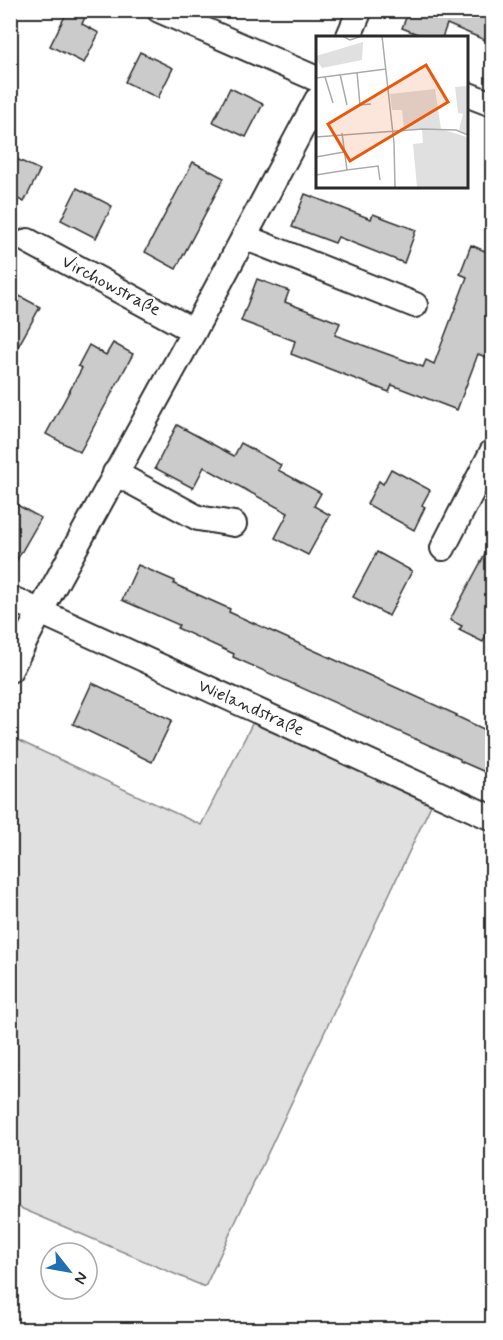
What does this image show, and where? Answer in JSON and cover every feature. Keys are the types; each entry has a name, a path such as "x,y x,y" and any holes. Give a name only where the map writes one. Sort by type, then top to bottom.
{"street":[{"path":"159,10 316,79"},
{"path":"349,36 360,10"},
{"path":"467,95 492,104"},
{"path":"10,670 316,101"},
{"path":"244,237 415,305"},
{"name":"Virchowstraße","path":"28,241 194,331"},
{"path":"443,548 492,452"},
{"path":"115,473 198,518 234,524"},
{"name":"Wielandstraße","path":"10,598 492,818"}],"shaded area":[{"path":"253,722 431,805 205,1287 11,1204 11,737 201,825"}],"building":[{"path":"68,10 88,10 82,24 99,33 84,63 50,46"},
{"path":"409,10 492,10 492,43 447,24 443,36 423,36 402,28"},
{"path":"140,52 173,68 158,98 125,82"},
{"path":"230,88 263,104 246,137 213,122"},
{"path":"10,156 40,170 24,202 10,195"},
{"path":"193,162 224,178 176,269 145,252"},
{"path":"77,188 112,206 96,238 61,220"},
{"path":"305,194 371,219 373,214 416,230 404,263 338,237 335,243 292,227"},
{"path":"471,245 492,254 492,345 488,358 478,354 457,410 392,385 389,392 291,354 295,341 241,321 257,279 289,291 285,302 340,323 335,335 423,367 426,360 434,364 467,277 460,274"},
{"path":"10,291 40,307 10,361"},
{"path":"113,343 133,354 80,452 46,434 82,368 78,366 89,345 106,355"},
{"path":"177,425 234,456 241,443 281,465 278,470 321,493 314,506 330,515 308,555 275,538 288,513 204,467 193,488 155,468"},
{"path":"391,469 430,490 422,505 425,507 414,530 367,504 379,481 383,484"},
{"path":"10,501 41,518 10,572"},
{"path":"492,541 492,623 483,642 459,630 462,626 450,620"},
{"path":"377,552 412,571 389,616 353,597"},
{"path":"138,565 230,609 229,612 492,733 492,775 233,657 234,654 177,628 179,625 122,600"},
{"path":"92,683 172,720 152,762 73,724"}]}
